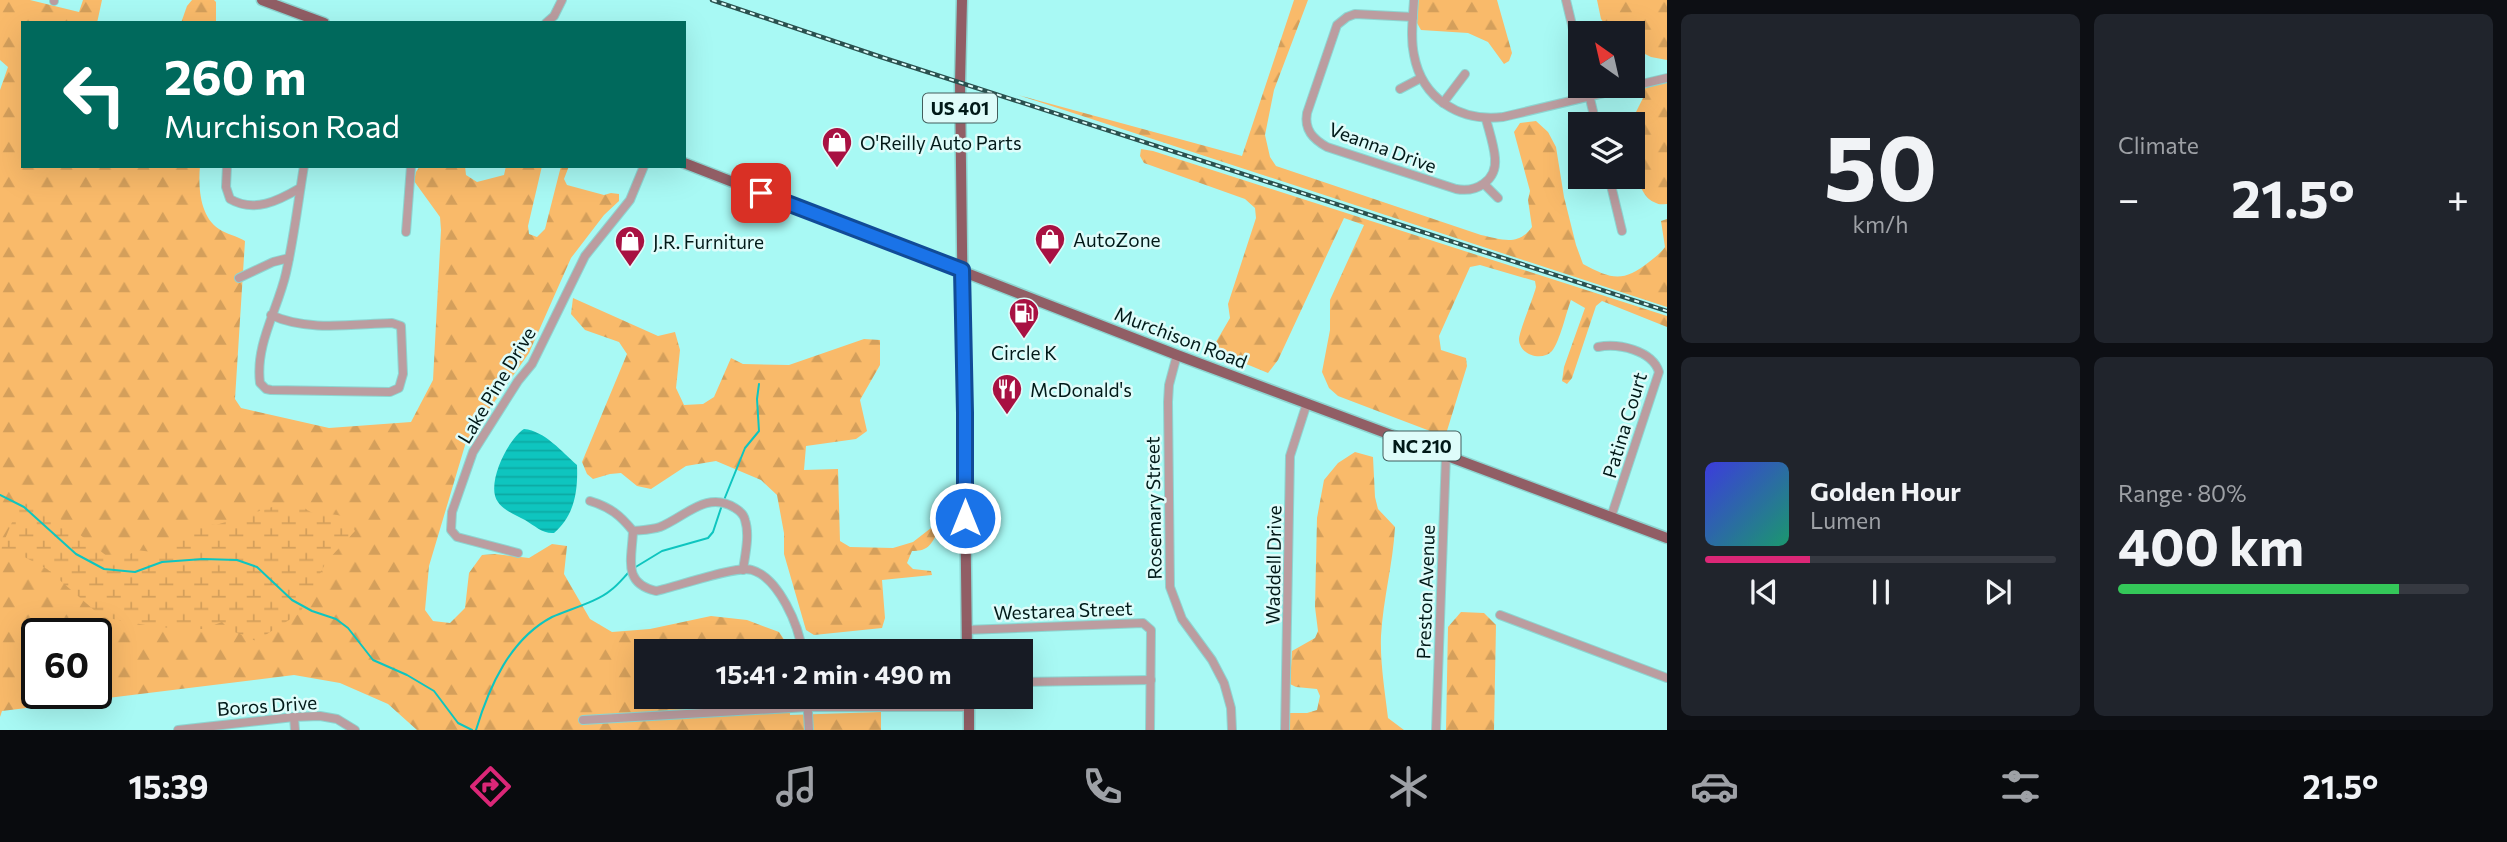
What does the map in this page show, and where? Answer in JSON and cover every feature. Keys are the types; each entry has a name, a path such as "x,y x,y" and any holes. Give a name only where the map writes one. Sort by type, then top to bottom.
{"main road":[{"path":"262,0 319,21"},
{"name":"US 401","path":"962,0 960,83 966,639"},
{"name":"Murchison Road","path":"686,164 1177,355 1667,538"},
{"path":"969,709 969,730"}],"street":[{"path":"548,21 562,0"},
{"path":"1414,0 1413,53 1421,78 1430,92 1443,103 1469,116 1486,118 1503,117 1586,98"},
{"path":"1566,0 1571,21"},
{"name":"Veanna Drive","path":"1413,17 1355,14 1340,22 1335,28 1307,113 1308,130 1327,147 1456,189 1469,190 1484,184"},
{"path":"1443,103 1465,74"},
{"path":"1400,89 1421,78"},
{"path":"1645,83 1667,78"},
{"path":"1486,118 1495,162 1492,175 1484,184 1498,198"},
{"path":"227,168 226,187 230,200 239,205 253,206 279,201 300,188"},
{"path":"271,315 313,325 392,323 401,326 403,374 399,388 390,392 310,392 265,389 260,383 271,315 284,282 289,258 304,168"},
{"path":"407,232 411,168"},
{"name":"Lake Pine Drive","path":"518,554 457,537 451,530 453,512 473,452 537,356 585,256 630,200 643,168"},
{"path":"1612,189 1622,231"},
{"path":"239,278 273,262 289,258"},
{"name":"Patina Court","path":"1598,347 1612,344 1648,356 1657,365 1659,372 1611,517"},
{"name":"Rosemary Street","path":"1177,355 1171,373 1168,402 1170,587 1182,619 1219,671 1228,696 1232,730"},
{"name":"Waddell Drive","path":"1285,730 1290,456 1307,403"},
{"name":"Preston Avenue","path":"1436,730 1446,455"},
{"path":"590,501 610,507 633,531 631,570 636,582 645,588 656,591 734,570 751,569 764,577 788,606 798,639"},
{"path":"633,531 656,528 701,503 712,501 729,504 739,510 745,519 747,533 743,570"},
{"path":"1500,615 1667,678"},
{"name":"Westarea Street","path":"966,630 1143,623 1151,630 1150,730"},
{"path":"1033,682 1151,680"},
{"path":"583,720 773,709"},
{"path":"808,709 809,730"},
{"path":"293,717 295,730"},
{"name":"Boros Drive","path":"178,730 293,717 328,717 355,730"}],"green space":[{"path":"0,0 30,0 79,12 83,0 102,0 97,21 21,21 21,168 200,168 200,192 208,217 219,229 245,241 235,399 241,408 329,428 411,422 433,380 441,230 440,217 414,181 419,168 465,168 466,175 477,182 504,175 506,168 542,168 528,226 529,234 537,237 545,229 560,168 568,168 564,179 567,185 604,195 619,194 619,201 604,215 571,258 529,353 466,442 429,566 425,610 433,621 450,623 465,608 469,573 482,555 529,558 552,544 567,546 564,574 590,619 612,632 650,629 711,616 747,620 779,632 784,639 634,639 634,709 790,709 790,715 881,712 881,730 417,730 388,704 340,683 294,675 112,697 112,618 21,618 21,709 2,711 0,717 0,90 8,67 0,60"},
{"path":"192,0 214,0 216,21 182,21"},
{"path":"1294,0 1308,0 1274,90 1265,135 1270,157 1276,166 1481,235 1502,240 1515,239 1532,227 1528,200 1530,191 1514,132 1520,123 1536,121 1548,132 1556,147 1564,197 1583,264 1601,273 1617,276 1640,269 1665,247 1661,221 1667,219 1667,307 1018,95 1242,156"},
{"path":"1418,0 1497,0 1512,53 1509,61 1504,64 1488,42 1468,33 1421,30 1417,23"},
{"path":"1597,0 1667,0 1667,60 1645,54 1645,21 1601,19"},
{"path":"1667,81 1667,204 1657,204 1642,189 1645,189 1645,112 1636,112 1645,98 1645,86"},
{"path":"1141,149 1667,316 1667,327 1602,301 1596,306 1572,378 1567,384 1562,381 1564,367 1585,308 1571,300 1552,351 1543,356 1532,355 1523,349 1519,339 1536,287 1535,281 1480,265 1470,267 1439,336 1441,350 1466,358 1467,366 1446,434 1437,439 1430,431 1338,396 1329,388 1322,372 1330,330 1330,300 1364,225 1344,218 1278,360 1268,373 1222,354 1216,342 1230,318 1228,304 1256,218 1255,208 1245,199 1144,163 1140,156"},
{"path":"573,298 658,336 675,332 680,350 676,388 684,405 703,404 714,397 731,358 743,364 789,365 864,339 880,340 880,365 860,400 867,431 856,439 806,446 804,470 838,469 840,541 850,547 893,548 913,542 931,528 936,535 932,543 927,548 912,551 907,563 913,569 931,571 932,575 882,580 885,618 882,628 814,635 806,630 784,554 784,533 777,495 761,480 716,461 686,466 651,489 637,486 621,473 593,479 587,474 582,462 627,354 619,342 585,330 571,314"},
{"path":"1355,452 1373,457 1378,509 1395,527 1382,622 1381,657 1388,718 1404,730 1289,730 1289,713 1317,710 1320,696 1317,689 1290,684 1292,651 1315,638 1318,631 1315,607 1317,518 1324,480 1338,463"},
{"path":"25,491 108,557 127,556 136,550 161,553 201,523 216,525 294,500 315,514 343,517 355,531 326,562 300,613 256,641 230,630 222,622 203,629 192,629 156,627 102,617 47,569 15,552 0,551"},
{"path":"1461,612 1484,613 1496,625 1494,730 1446,730 1448,627"}],"water":[{"path":"524,429 546,438 577,465 574,502 567,518 554,533 543,531 506,510 500,505 495,494 494,485 500,463 511,442"}],"waterway":[{"path":"724,500 745,448 759,431 759,384"},
{"path":"0,495 24,507 76,554 104,569 135,572 162,562 203,559 237,560 257,567 292,600 312,611 336,619 348,628 373,660 434,691 458,723 472,730"},
{"path":"634,568 662,551 708,538 713,532 722,505"},
{"path":"476,730 495,681 524,638 552,617 605,594 630,571"}],"railway":[{"path":"712,0 1667,311"}],"place":[{"name":"O'Reilly Auto Parts","path":"837,169"},
{"name":"AutoZone","path":"1050,266"},
{"name":"J.R. Furniture","path":"630,268"},
{"name":"Circle K","path":"1024,340"},
{"name":"McDonald's","path":"1007,416"}],"route":[{"path":"761,193 962,270 965,518"}]}
